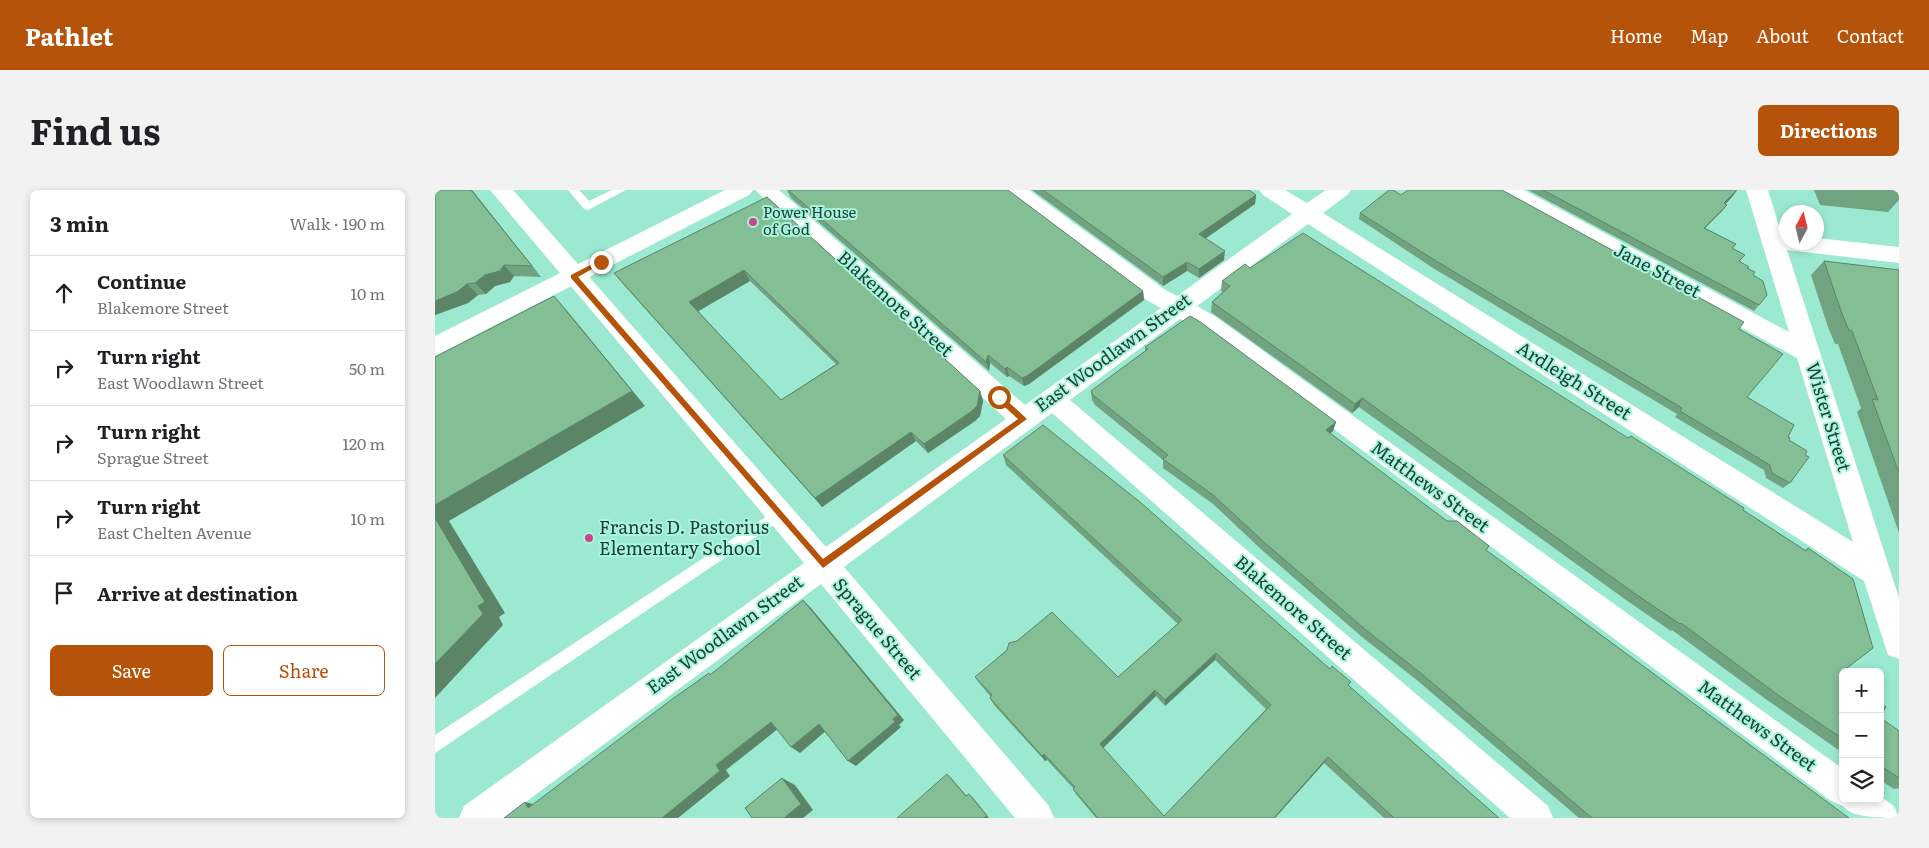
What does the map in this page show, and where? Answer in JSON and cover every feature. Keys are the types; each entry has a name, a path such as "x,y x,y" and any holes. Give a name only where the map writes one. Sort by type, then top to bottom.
{"street":[{"name":"Sprague Street","path":"501,190 573,277 823,564 1037,818"},
{"path":"435,347 742,190"},
{"name":"Blakemore Street","path":"767,190 1023,419"},
{"name":"Matthews Street","path":"1015,190 1156,295 1208,324 1839,786"},
{"name":"Ardleigh Street","path":"1270,190 1877,573"},
{"name":"East Woodlawn Street","path":"476,818 1306,212 1339,190"},
{"name":"Jane Street","path":"1507,190 1808,353"},
{"name":"Wister Street","path":"1754,191 1779,237"},
{"path":"1824,247 1899,255"},
{"name":"Wister Street","path":"1784,250 1808,353 1899,645"},
{"name":"Blakemore Street","path":"1051,398 1536,818"},
{"path":"1862,803 1882,818"}],"lane":[{"path":"573,190 588,206 621,190"},
{"path":"435,745 779,514"}],"building":[{"path":"435,190 471,190 532,266 504,265 500,271 485,275 475,283 467,284 457,292 435,301"},
{"path":"788,190 1008,190 1143,291 1022,378 1007,367 1005,369 988,355 986,362"},
{"path":"1043,190 1249,190 1256,195 1199,234 1225,251 1199,269 1187,262 1163,277"},
{"path":"1389,190 1393,190 1401,195 1408,190 1502,190 1744,322 1739,329 1783,354 1747,397 1794,425 1788,437 1790,438 1789,440 1807,451 1805,455 1809,457 1790,483 1772,473 1770,465 1680,411 1682,408 1436,261 1360,213"},
{"path":"1543,190 1737,190 1724,203 1727,205 1704,228 1736,244 1732,248 1745,255 1739,261 1755,272 1753,275 1763,281 1767,295 1759,305"},
{"path":"767,197 980,391 977,406 924,444 911,432 815,498 614,273","holes":["744,270 839,363 781,400 689,302"]},
{"path":"1303,233 1628,438 1631,436 1744,508 1743,510 1806,551 1808,548 1853,579 1873,648 1847,668 1839,668 1839,736 1778,695 1681,623 1634,593 1362,398 1355,404 1212,302 1230,286 1222,281 1245,264 1250,268"},
{"path":"1824,261 1899,270 1899,473 1872,399 1878,400 1852,331 1849,330 1842,314"},
{"path":"554,296 632,391 435,505 435,357"},
{"path":"1190,316 1336,422 1326,430 1447,521 1457,521 1489,546 1486,550 1849,818 1592,818 1423,675 1366,630 1265,543 1213,495 1163,459 1168,455 1093,395 1091,391 1148,349 1145,347"},
{"path":"1043,425 1140,502 1330,669 1332,666 1351,682 1348,685 1499,818 1394,818 1328,757 1274,818 1098,818 1073,789 1075,787 1044,754 1042,756 990,698 992,695 975,677 1007,650 1009,643 1017,641 1052,612 1118,677 1182,620 1003,455","holes":["1216,653 1271,705 1164,816 1100,744 1155,690 1165,700"]},
{"path":"435,518 485,602 478,606 483,614 435,664"},
{"path":"803,600 898,715 893,719 895,722 848,761 819,724 791,747 771,722 716,765 720,771 662,818 504,818 525,802 528,808 671,700 709,673 710,675"},
{"path":"1884,721 1898,730 1899,733 1899,778 1884,768"},
{"path":"947,774 966,796 969,794 987,816 984,818 897,818"},
{"path":"782,778 801,804 784,818 752,818 745,808"}],"place":[{"name":"Power House of God","path":"753,222"},
{"name":"Francis D. Pastorius Elementary School","path":"589,538"}],"route":[{"path":"601,262 573,277 823,564 1023,419 999,397"}]}
